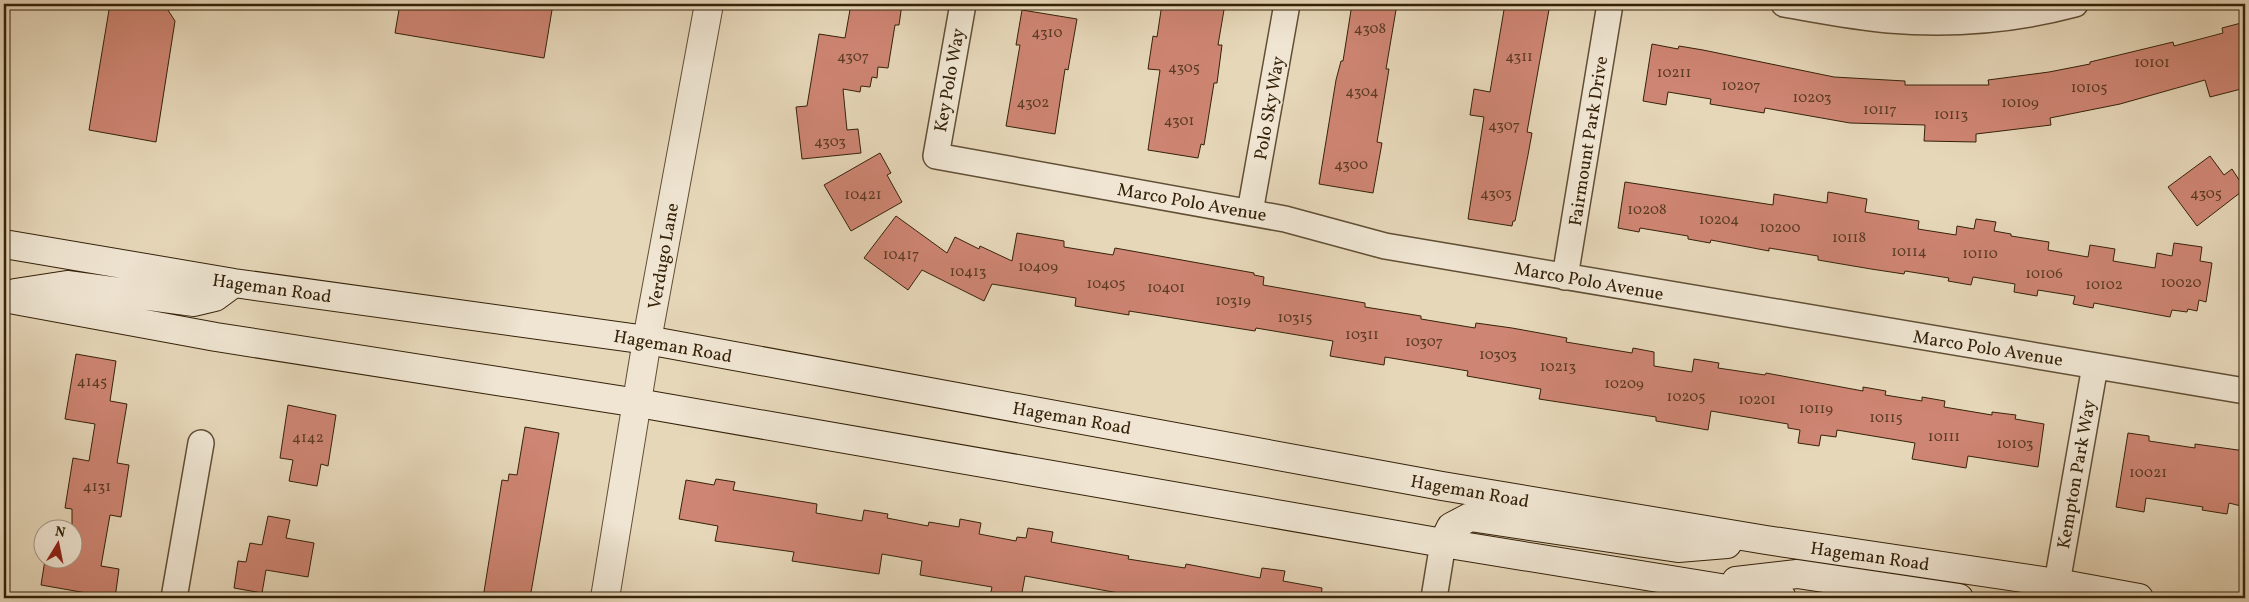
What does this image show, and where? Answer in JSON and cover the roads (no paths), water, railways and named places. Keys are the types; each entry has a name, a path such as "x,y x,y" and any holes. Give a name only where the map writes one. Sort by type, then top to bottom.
{"main road":[{"name":"Verdugo Lane","path":"605,598 647,340 709,4"},
{"name":"Hageman Road","path":"4,244 234,283 647,340 1433,484 1766,540 2047,591 2139,598"},
{"path":"4,257 40,250"},
{"path":"4,296 67,285 194,302 216,297 234,283"},
{"path":"4,296 216,336 638,403 1443,542 1782,598"},
{"path":"1443,542 1451,526 1470,517 1678,548 1766,540"},
{"path":"1702,584 1798,574 1959,598"}],"street":[{"name":"Key Polo Way","path":"936,156 963,4"},
{"name":"Polo Sky Way","path":"1250,212 1287,4"},
{"name":"Fairmount Park Drive","path":"1565,277 1610,4"},
{"path":"1784,4 1889,20 1942,22 1994,19 2075,4"},
{"name":"Marco Polo Avenue","path":"936,156 1285,219 1385,246 2245,391"},
{"name":"Kempton Park Way","path":"2047,591 2095,366"},
{"path":"174,598 201,443"},
{"path":"1434,598 1443,542"}]}
